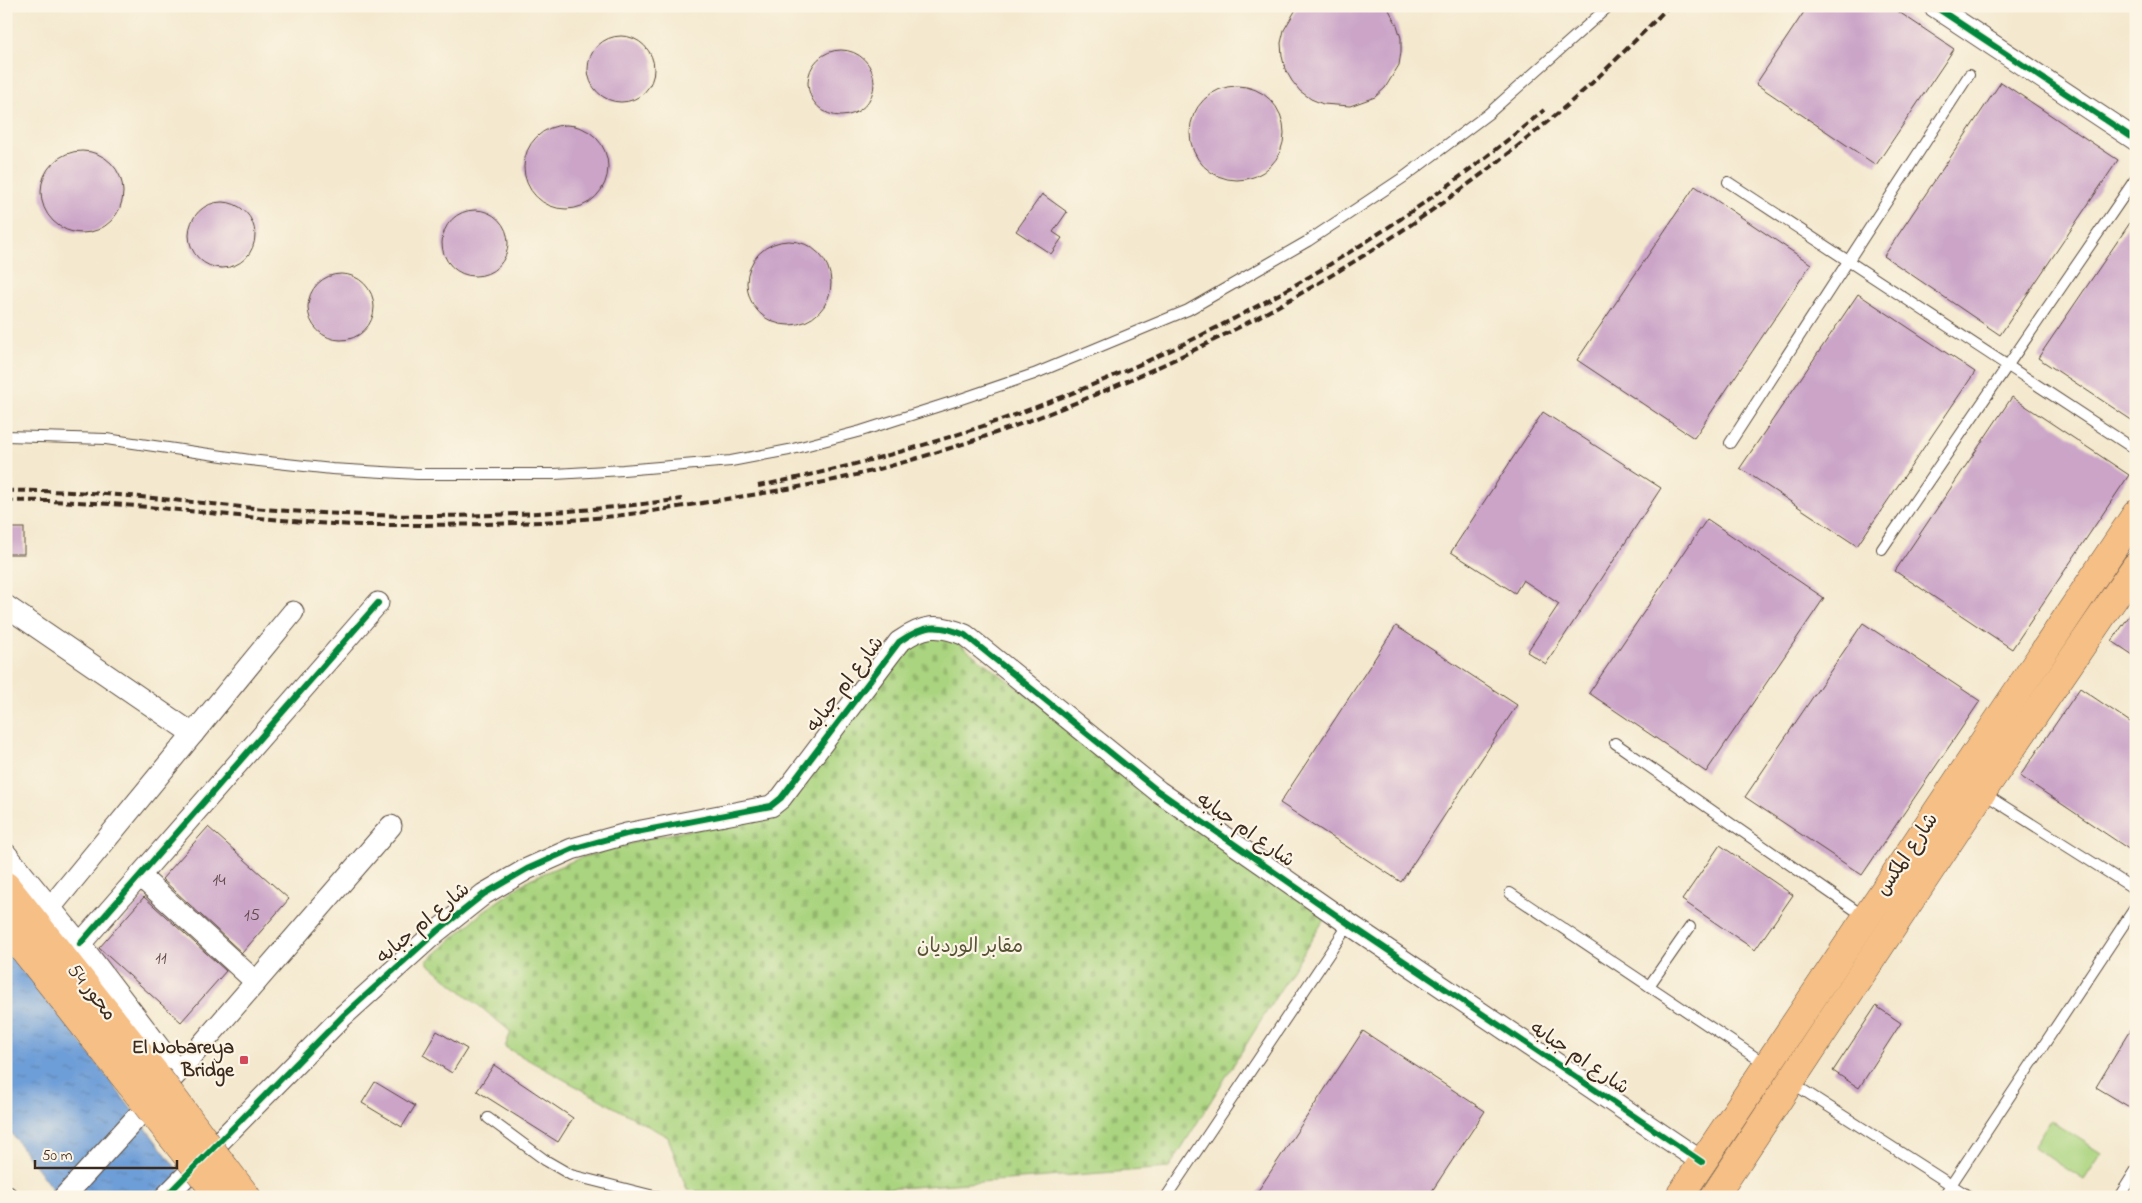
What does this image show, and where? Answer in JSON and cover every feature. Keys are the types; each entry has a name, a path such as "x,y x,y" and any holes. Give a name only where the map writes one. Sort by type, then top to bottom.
{"main road":[{"name":"شارع المكس","path":"1679,1197 2136,514"},
{"name":"شارع المكس","path":"1714,1197 1982,792 2136,566"},
{"name":"محور 54","path":"6,886 158,1081 217,1182 247,1197"},
{"name":"محور 54","path":"6,927 158,1081"}],"street":[{"path":"1934,6 2136,140"},
{"path":"80,944 378,603"},
{"path":"6,606 193,734"},
{"path":"50,908 293,612"},
{"name":"شارع ام جبابه","path":"172,1189 343,1016 436,932 484,894 527,869 572,849 626,834 770,806 781,798 899,642 914,632 931,627 949,628 965,635 1158,791 1350,924 1702,1162"},
{"path":"64,1197 134,1122 158,1081 256,982 391,826"},
{"path":"6,854 80,944 158,1081"},
{"path":"140,876 256,982"}],"lane":[{"path":"6,436 106,439 250,460 332,469 417,474 555,474 623,470 731,461 798,448 936,407 1034,374 1188,310 1315,236 1404,177 1488,114 1609,6"},
{"path":"1730,443 1968,75"},
{"path":"1882,549 2134,181"},
{"path":"1728,182 2136,450"},
{"path":"1615,743 1866,918"},
{"path":"1982,792 2136,890"},
{"path":"1510,893 1767,1066"},
{"path":"1943,1197 2136,906"},
{"path":"1166,1197 1350,924"},
{"path":"1649,986 1690,927"},
{"path":"1790,1081 1970,1197"},
{"path":"488,1118 545,1160 571,1175 658,1197"},
{"path":"2119,1197 2136,1170"}],"green space":[{"name":"مقابر الورديان","path":"946,636 1325,918 1169,1168 777,1197 756,1197 687,1190 668,1137 505,1047 511,1032 426,962 484,911 530,879 580,858 653,837 774,815 911,647 920,640"},
{"path":"2050,1120 2102,1153 2084,1180 2033,1147"}],"water":[{"path":"6,945 198,1197 58,1197 6,1126"}],"building":[{"path":"1298,6 1387,6 1397,25 1401,38 1401,52 1399,65 1385,88 1375,97 1350,106 1323,104 1311,99 1300,91 1285,69 1281,43 1284,30"},
{"path":"1808,6 1890,6 1954,49 1876,165 1756,84"},
{"path":"614,36 628,36 640,41 649,50 654,62 652,82 645,93 628,102 614,102 602,97 593,88 588,76 588,62 593,50 602,41"},
{"path":"835,50 847,50 859,55 869,65 874,77 872,96 859,111 847,116 835,116 823,111 813,101 808,89 808,77 813,65 823,55"},
{"path":"2001,82 2118,160 2000,335 1884,256"},
{"path":"1237,86 1255,90 1270,100 1280,115 1284,133 1280,151 1270,166 1255,176 1237,180 1219,176 1204,166 1194,151 1190,133 1194,115 1204,100 1219,90"},
{"path":"558,125 574,125 590,132 601,143 608,159 605,183 596,197 590,202 574,209 558,209 542,202 531,191 524,175 524,159 531,143 542,132"},
{"path":"82,151 98,154 111,163 120,176 123,192 120,208 111,221 98,230 82,233 66,230 53,221 44,208 41,192 44,176 53,163 66,154"},
{"path":"1695,186 1811,264 1694,438 1577,360"},
{"path":"1042,194 1067,212 1053,232 1062,238 1051,254 1016,231"},
{"path":"215,202 229,202 241,207 250,216 255,228 253,248 246,259 229,268 215,268 203,263 194,254 189,242 189,228 194,216 203,207"},
{"path":"468,210 482,210 494,215 503,224 508,236 506,256 499,267 482,276 468,276 456,271 447,262 442,250 442,236 447,224 456,215"},
{"path":"2136,214 2136,423 2038,358"},
{"path":"781,241 797,241 813,248 824,259 831,275 828,299 819,313 813,318 797,325 781,325 765,318 754,307 747,291 747,275 754,259 765,248"},
{"path":"334,274 348,274 360,279 369,288 374,300 372,320 365,331 348,340 334,340 322,335 313,326 308,314 308,300 313,288 322,279"},
{"path":"1858,294 1975,372 1857,546 1740,468"},
{"path":"2012,397 2129,475 2012,649 1895,571"},
{"path":"1543,412 1661,488 1546,664 1527,652 1559,604 1523,580 1515,593 1451,552"},
{"path":"1707,519 1824,598 1706,772 1589,693"},
{"path":"6,528 24,528 24,554 6,554"},
{"path":"2136,606 2136,657 2112,641"},
{"path":"1863,623 1980,701 1862,875 1745,797"},
{"path":"1396,626 1517,705 1401,882 1280,803"},
{"path":"2080,688 2136,726 2136,854 2020,776"},
{"path":"208,827 289,899 242,953 162,879"},
{"path":"1720,845 1793,895 1755,950 1682,900"},
{"path":"144,897 226,971 181,1022 99,948"},
{"path":"1876,1006 1901,1023 1859,1088 1833,1071"},
{"path":"2136,1021 2136,1111 2096,1087"},
{"path":"437,1031 467,1049 452,1073 423,1055"},
{"path":"1363,1031 1485,1111 1428,1197 1254,1197"},
{"path":"494,1065 573,1118 558,1142 477,1091"},
{"path":"375,1082 415,1106 402,1127 362,1103"}],"railway":[{"path":"6,501 101,503 314,523 368,525 510,523 567,520 689,505 834,480 872,471 970,442 1066,406 1162,365 1254,319 1345,267 1431,211 1514,149 1592,83 1669,6"},
{"path":"758,486 866,461 971,430 1075,392 1175,348 1273,297 1367,241 1458,178 1544,110"},
{"path":"6,491 77,492 338,514 437,516 584,510 682,499"}],"cycle path":[{"path":"1934,6 2136,140"},
{"path":"80,944 378,603"},
{"path":"165,1197 343,1016 436,932 484,894 527,869 572,849 626,834 771,806 781,798 899,642 923,629 939,627 965,635 1158,791 1349,924 1702,1162"}],"place":[{"name":"El Nobareya Bridge","path":"244,1060"}]}
